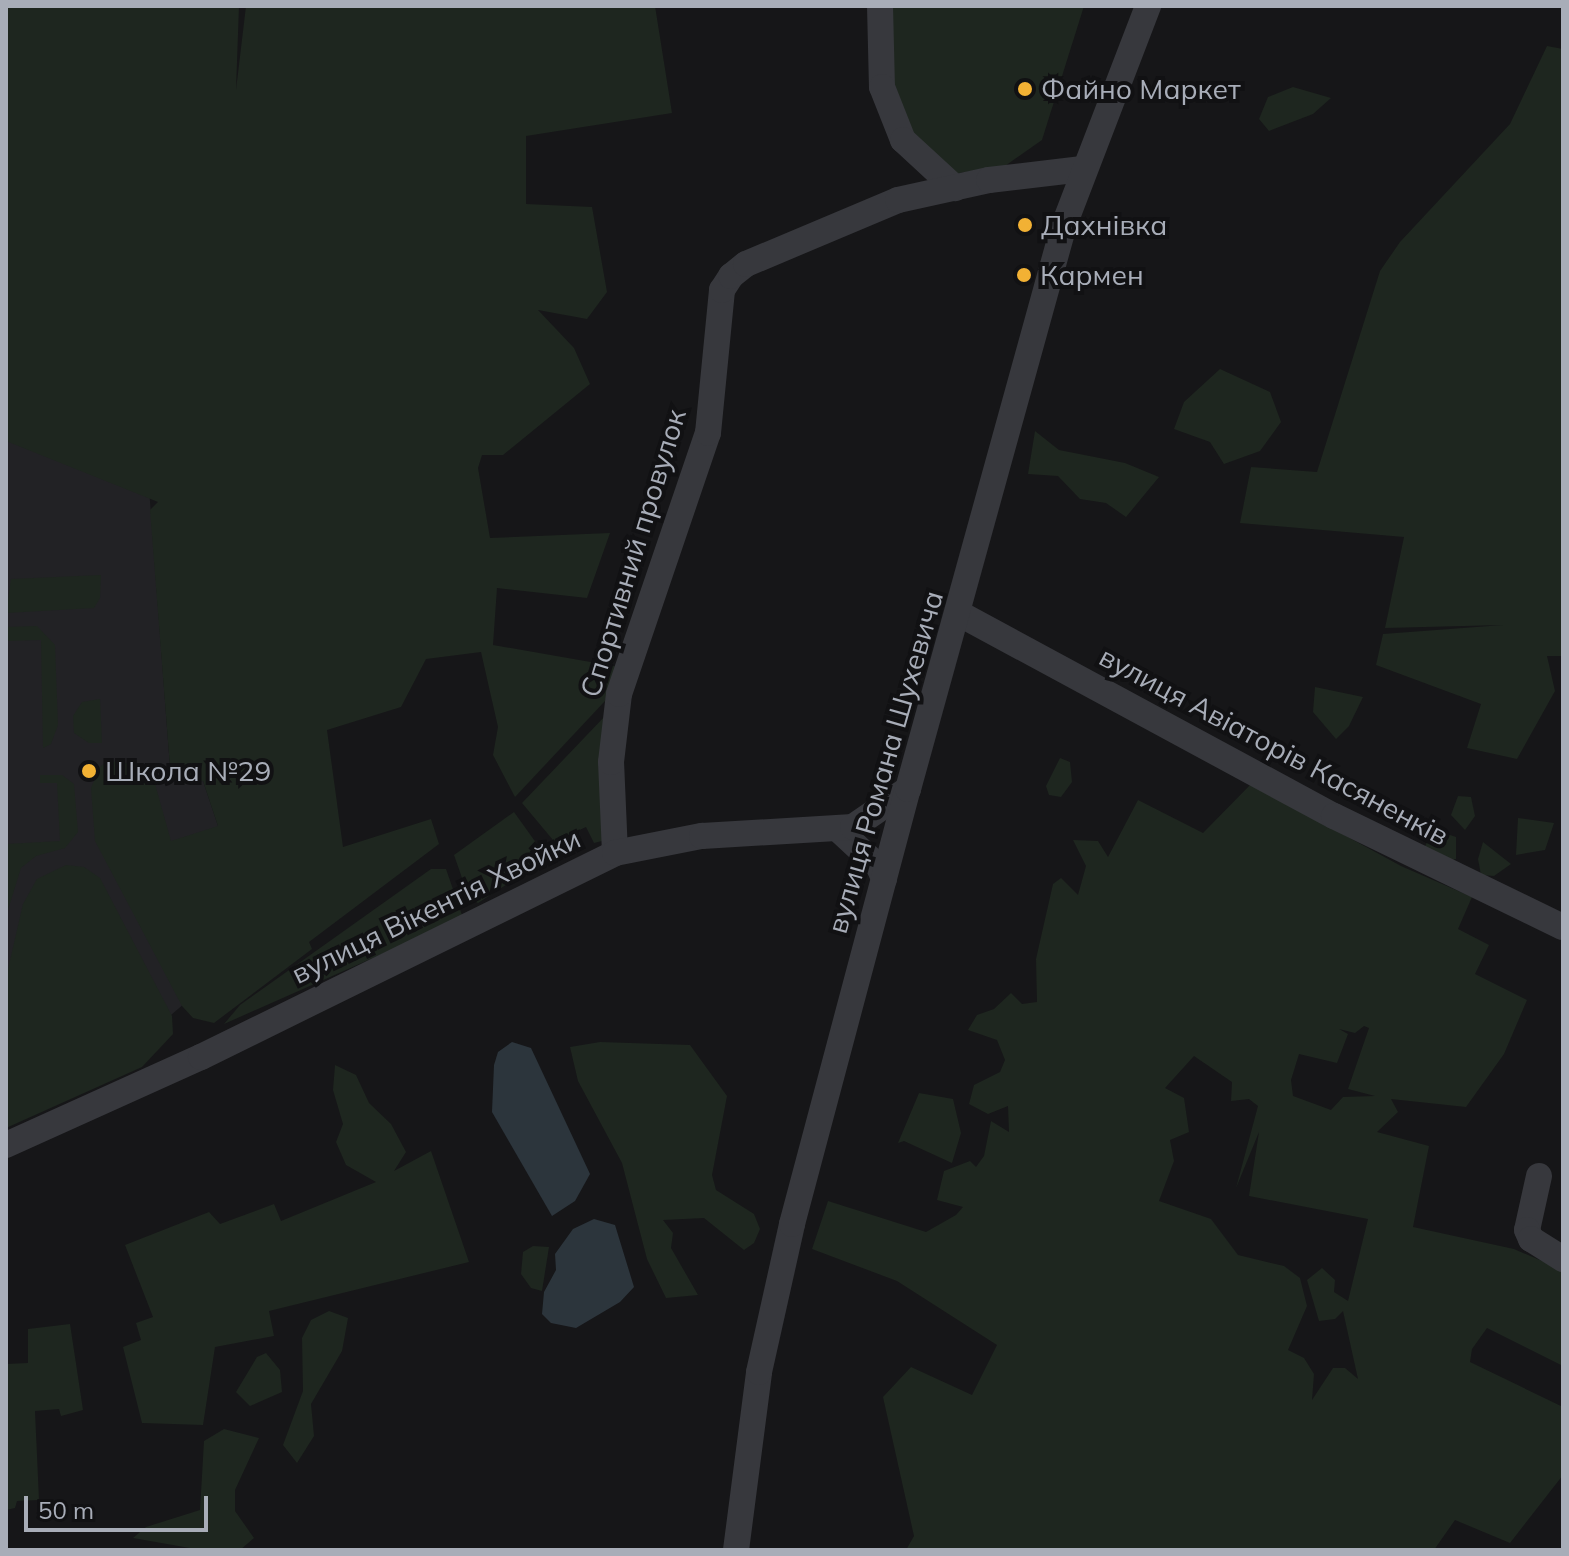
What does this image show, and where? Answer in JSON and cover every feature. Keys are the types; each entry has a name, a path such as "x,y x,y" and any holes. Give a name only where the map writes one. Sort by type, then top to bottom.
{"street":[{"path":"880,6 882,87 903,140 955,188"},
{"name":"вулиця Романа Шухевича","path":"736,1550 762,1357 908,789 960,614 1082,169 1148,6"},
{"name":"Спортивний провулок","path":"615,853 611,762 619,694 708,433 722,290 746,264 898,200 1082,169"},
{"name":"вулиця Авіаторів Касяненків","path":"960,614 1334,816 1563,927"},
{"name":"вулиця Вікентія Хвойки","path":"6,1145 201,1057 615,853 702,836 839,830 867,820 908,789"},
{"path":"839,830 879,867 884,879"},
{"path":"1539,1176 1527,1230 1531,1239 1563,1259"}],"shaded area":[{"path":"6,6 239,6 236,90 246,6 655,6 672,113 526,136 526,204 592,207 607,292 587,319 538,310 574,348 590,384 503,455 482,455 478,468 490,538 610,533 587,598 497,588 493,645 619,667 605,701 515,797 493,755 498,727 481,652 426,659 401,707 327,730 343,847 431,819 439,844 309,942 312,949 214,1023 193,1018 182,1006 95,841 91,788 100,767 108,761 150,766 171,841 218,826 203,781 183,784 170,767 150,510 158,502 6,441"},
{"path":"886,6 1084,6 1042,140 1005,166 953,174 899,120 885,46"},
{"path":"1547,46 1563,49 1563,656 1547,656 1555,691 1517,759 1467,748 1481,704 1376,665 1383,634 1503,625 1385,628 1404,537 1240,523 1251,467 1317,472 1380,271 1400,242 1510,124"},
{"path":"1293,87 1331,98 1313,114 1269,131 1259,119 1268,97"},
{"path":"1220,369 1270,392 1281,422 1260,451 1224,464 1210,442 1174,429 1184,402"},
{"path":"1035,431 1059,450 1125,463 1159,477 1126,517 1106,503 1080,499 1058,476 1028,474"},
{"name":"Школа №29","path":"145,435 170,767 179,783 203,781 218,826 185,1003 171,1015 169,1025 6,1113 6,441"},
{"path":"101,575 100,598 94,608 6,613 11,579"},
{"path":"37,626 55,645 58,725 51,744 43,748 41,640 6,641 6,627"},
{"path":"1315,687 1363,697 1349,726 1336,739 1313,712"},
{"path":"100,699 102,743 89,743 74,733 73,716 82,702"},
{"path":"606,715 602,841 594,843 586,827 560,839 563,852 522,803"},
{"path":"1060,758 1070,762 1072,782 1061,797 1049,795 1046,786"},
{"path":"40,775 62,775 74,784 78,832 65,848 36,856 21,868 6,916 6,844 60,841 57,783 40,783"},
{"path":"1251,784 1401,866 1472,897 1458,929 1489,945 1475,974 1527,1000 1504,1054 1466,1107 1391,1099 1398,1112 1377,1132 1429,1146 1413,1227 1514,1249 1563,1270 1563,1366 1487,1328 1472,1349 1470,1362 1563,1407 1563,1475 1510,1543 1455,1520 1434,1550 906,1550 914,1536 883,1397 911,1367 972,1395 997,1345 897,1281 812,1249 828,1201 926,1232 956,1215 963,1207 937,1200 944,1171 970,1161 976,1167 984,1156 991,1121 1009,1132 1008,1106 988,1114 969,1104 974,1085 1000,1072 1005,1060 997,1040 968,1030 977,1015 994,1009 1011,993 1022,1004 1037,1002 1036,959 1053,884 1061,878 1078,895 1086,866 1073,840 1098,841 1108,857 1138,800 1203,833","holes":["1364,1026 1369,1028 1348,1089 1375,1096 1343,1097 1331,1110 1293,1096 1291,1080 1299,1054 1337,1063 1348,1034 1339,1029 1355,1033","1194,1056 1232,1082 1231,1101 1249,1099 1258,1106 1236,1188 1259,1132 1249,1196 1368,1219 1348,1301 1334,1292 1335,1280 1322,1268 1307,1280 1319,1321 1335,1319 1343,1311 1358,1379 1345,1368 1333,1368 1312,1400 1314,1374 1304,1358 1288,1350 1307,1306 1300,1278 1284,1266 1238,1255 1211,1219 1159,1201 1174,1161 1170,1140 1189,1132 1184,1098 1165,1088"]},
{"path":"1458,796 1471,797 1475,816 1465,830 1451,815"},
{"path":"514,812 547,858 478,903 469,898 454,855"},
{"path":"1518,818 1554,823 1545,850 1516,855"},
{"path":"1444,833 1456,837 1456,859 1442,862 1421,855 1427,842"},
{"path":"1483,842 1511,864 1494,876 1481,875 1478,859"},
{"path":"66,865 84,867 100,878 172,1016 173,1034 142,1067 6,1128 6,978 23,904 37,879"},
{"path":"431,869 446,869 463,918 224,1024 240,1005"},
{"path":"512,1042 531,1048 590,1174 575,1201 552,1216 492,1112 494,1065 498,1052"},
{"path":"600,1042 690,1045 727,1096 712,1175 716,1190 754,1214 760,1229 754,1243 744,1250 704,1218 663,1220 673,1233 671,1248 698,1295 666,1298 647,1259 622,1163 578,1081 570,1047"},
{"path":"335,1065 356,1075 369,1103 391,1124 406,1152 394,1171 431,1151 469,1262 269,1311 274,1336 215,1347 203,1425 142,1423 123,1347 141,1340 136,1323 153,1317 125,1245 209,1212 220,1224 274,1204 281,1221 376,1182 346,1165 336,1142 343,1124 333,1090"},
{"path":"919,1093 953,1099 961,1133 952,1163 904,1141 898,1143"},
{"path":"594,1219 615,1225 634,1287 620,1302 576,1328 551,1323 542,1314 544,1292 556,1270 555,1254 573,1229"},
{"path":"533,1246 549,1247 542,1291 531,1288 521,1274 523,1252"},
{"path":"329,1311 348,1318 342,1351 311,1404 314,1436 297,1463 283,1445 303,1391 302,1338 311,1320"},
{"path":"70,1324 83,1410 61,1416 59,1409 35,1411 39,1500 17,1501 15,1508 6,1510 6,1364 28,1363 28,1329"},
{"path":"266,1353 280,1370 282,1392 250,1406 236,1392 257,1357"},
{"path":"224,1429 259,1438 235,1490 235,1511 254,1538 240,1550 201,1550 133,1538 146,1527 200,1510 204,1441"}],"place":[{"name":"Файно Маркет","path":"1025,89"},
{"name":"Дахнівка","path":"1025,225"},
{"name":"Кармен","path":"1024,275"},
{"name":"Школа №29","path":"89,771"}]}
